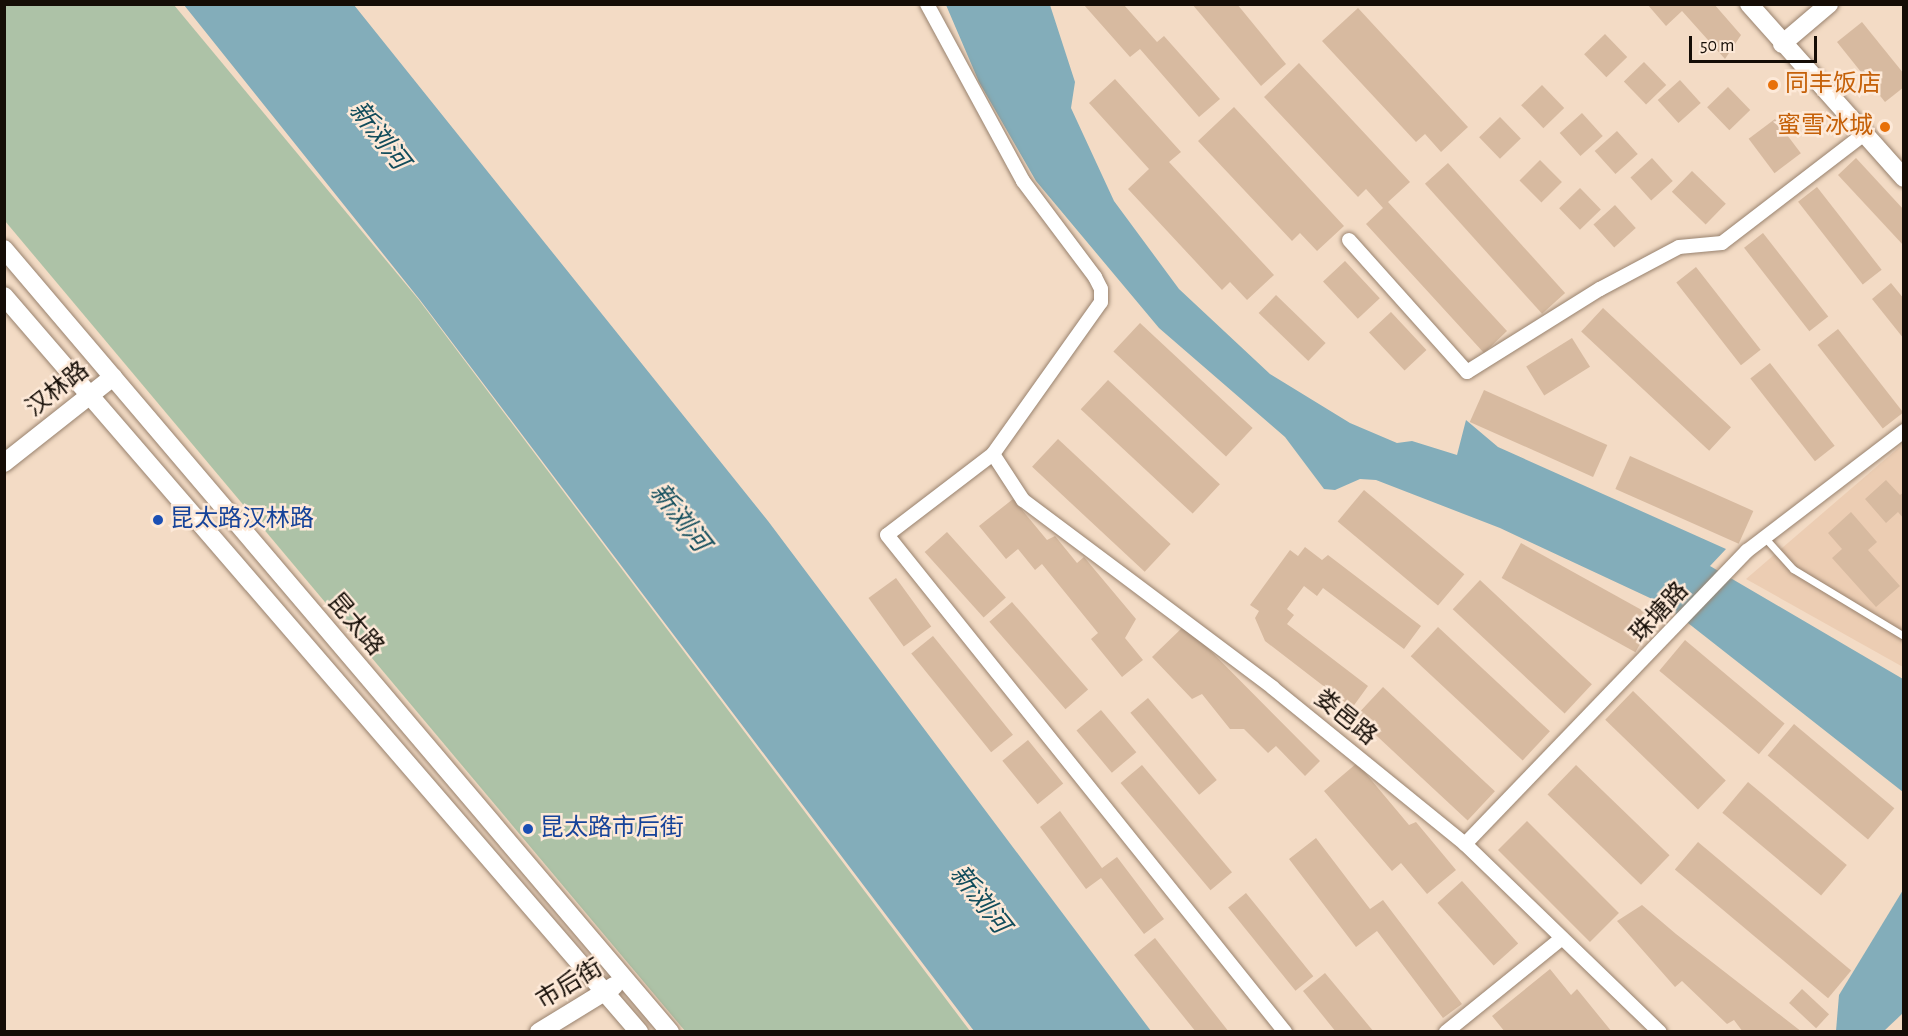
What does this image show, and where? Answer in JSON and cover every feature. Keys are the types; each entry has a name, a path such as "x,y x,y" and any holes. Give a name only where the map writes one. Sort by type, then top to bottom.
{"main road":[{"path":"1749,4 1863,135 1904,178"},
{"path":"1782,44 1829,4"},
{"name":"昆太路","path":"4,249 670,1032"},
{"name":"昆太路","path":"4,296 639,1032"},
{"name":"汉林路","path":"4,463 113,377"},
{"name":"市后街","path":"538,1032 625,979"}],"street":[{"path":"927,4 1023,181 1101,289 1101,302 993,454 887,535 1285,1032"},
{"path":"1349,240 1467,372 1600,289 1679,247 1722,243 1863,135"},
{"name":"珠塘路","path":"1465,844 1674,632 1747,551 1904,431"},
{"name":"娄邑路","path":"993,454 1023,500 1273,688 1465,844 1660,1032"},
{"path":"1446,1032 1562,938"}],"lane":[{"path":"1765,538 1793,569 1904,636"}],"shaded area":[{"path":"1903,444 1903,667 1746,579"}],"green space":[{"path":"4,5 174,5 419,300 970,1031 685,1031 5,221"}],"water":[{"name":"新浏河","path":"184,5 354,5 768,521 1151,1031 974,1031 420,300"},
{"path":"946,5 1050,5 1075,82 1071,108 1114,201 1179,289 1270,374 1350,423 1397,443 1412,441 1457,455 1466,420 1498,447 1726,549 1710,566 1903,679 1903,792 1665,605 1500,528 1376,480 1360,479 1335,490 1324,489 1285,437 1159,328 1036,181 979,82"},
{"path":"1903,890 1903,1013 1884,1031 1836,1031 1839,995"}],"building":[{"path":"1192,4 1237,4 1286,64 1261,86"},
{"path":"1647,4 1714,4 1741,35 1725,59 1682,11 1666,26"},
{"path":"1084,5 1124,5 1157,42 1164,36 1220,99 1199,117 1140,49 1130,57"},
{"path":"1358,8 1468,127 1441,152 1425,134 1416,142 1322,41"},
{"path":"1862,22 1904,74 1904,87 1885,102 1837,42"},
{"path":"1605,34 1627,57 1606,77 1584,54"},
{"path":"1644,62 1666,85 1646,104 1624,81"},
{"path":"1299,63 1410,182 1388,202 1507,331 1484,353 1366,224 1383,208 1366,189 1358,197 1264,97"},
{"path":"1115,79 1181,152 1169,162 1274,275 1247,300 1230,282 1222,290 1128,189 1149,169 1089,103"},
{"path":"1680,80 1701,103 1678,123 1658,100"},
{"path":"1542,85 1564,108 1543,128 1521,105"},
{"path":"1728,87 1750,110 1729,130 1707,107"},
{"path":"1234,107 1344,226 1317,251 1300,233 1292,241 1198,141"},
{"path":"1582,113 1603,136 1580,156 1560,133"},
{"path":"1500,117 1521,139 1500,159 1479,137"},
{"path":"1775,119 1801,153 1775,173 1749,139"},
{"path":"1617,131 1638,154 1615,174 1595,151"},
{"path":"1652,158 1673,181 1651,200 1630,177"},
{"path":"1856,158 1904,210 1904,246 1838,175"},
{"path":"1540,160 1562,182 1541,202 1519,181"},
{"path":"1448,163 1565,293 1542,314 1425,184"},
{"path":"1692,171 1726,204 1706,225 1672,192"},
{"path":"1817,187 1882,270 1863,285 1798,202"},
{"path":"1580,188 1601,210 1580,230 1559,208"},
{"path":"1615,205 1636,228 1614,247 1593,224"},
{"path":"1763,233 1828,317 1809,331 1744,248"},
{"path":"1345,261 1380,298 1358,319 1323,281"},
{"path":"1696,267 1761,350 1741,365 1676,282"},
{"path":"1891,283 1904,299 1904,339 1872,299"},
{"path":"1276,295 1326,343 1308,361 1259,313"},
{"path":"1603,308 1731,427 1709,451 1581,331"},
{"path":"1391,312 1426,350 1405,370 1369,332"},
{"path":"1140,323 1253,428 1226,457 1113,352"},
{"path":"1838,329 1903,413 1883,429 1818,345"},
{"path":"1572,338 1590,367 1544,395 1526,367"},
{"path":"1770,363 1835,446 1815,461 1750,378"},
{"path":"1108,380 1220,484 1193,514 1081,409"},
{"path":"1484,390 1607,445 1593,477 1470,422"},
{"path":"1058,439 1171,544 1145,572 1032,467"},
{"path":"1630,456 1753,511 1739,544 1615,489"},
{"path":"1886,480 1900,495 1904,492 1904,519 1898,512 1886,523 1865,499"},
{"path":"1364,490 1464,574 1438,606 1338,521"},
{"path":"1013,499 1047,540 1055,536 1077,563 1084,557 1136,619 1125,638 1143,660 1122,677 1091,639 1098,633 1042,564 1035,570 1018,549 1006,559 979,526"},
{"path":"1851,512 1877,542 1868,550 1900,586 1876,607 1832,558 1842,549 1828,533"},
{"path":"947,532 1006,597 984,617 925,552"},
{"path":"1521,543 1655,617 1635,652 1502,578"},
{"path":"1305,547 1322,560 1328,555 1421,626 1404,649 1323,588 1317,596 1304,586 1287,609 1294,615 1287,624 1368,686 1352,708 1265,641 1255,618 1259,611 1250,605 1290,550 1298,556"},
{"path":"896,578 931,627 904,647 868,598"},
{"path":"1480,580 1592,684 1565,714 1453,609"},
{"path":"1012,602 1088,690 1065,709 989,622"},
{"path":"1185,625 1320,761 1305,776 1276,746 1268,753 1244,729 1230,729 1202,694 1192,699 1152,657"},
{"path":"1438,627 1550,731 1523,761 1411,656"},
{"path":"933,636 1013,735 991,752 911,654"},
{"path":"1685,640 1785,724 1759,754 1659,671"},
{"path":"1383,687 1495,791 1468,821 1356,716"},
{"path":"1633,691 1726,781 1698,809 1605,720"},
{"path":"1148,698 1217,780 1199,795 1130,713"},
{"path":"1101,710 1136,752 1112,773 1076,731"},
{"path":"1794,724 1894,808 1868,840 1768,755"},
{"path":"1028,740 1063,784 1038,804 1002,761"},
{"path":"1357,763 1409,825 1416,822 1456,870 1427,894 1401,863 1392,871 1324,791"},
{"path":"1142,765 1232,872 1211,890 1121,783"},
{"path":"1576,765 1670,855 1641,885 1548,794"},
{"path":"1748,782 1847,865 1821,896 1722,813"},
{"path":"1060,811 1102,868 1117,857 1164,919 1144,934 1101,878 1086,889 1040,827"},
{"path":"1527,821 1619,913 1590,942 1498,850"},
{"path":"1316,838 1370,909 1383,900 1462,1004 1443,1018 1377,931 1356,947 1289,859"},
{"path":"1698,842 1851,971 1828,998 1675,870"},
{"path":"1462,881 1518,943 1494,966 1437,903"},
{"path":"1246,893 1313,976 1295,991 1228,907"},
{"path":"1642,905 1802,1032 1743,1032 1734,1020 1727,1024 1682,981 1675,987 1617,921"},
{"path":"1155,938 1229,1032 1196,1032 1134,955"},
{"path":"1550,969 1571,995 1577,989 1612,1032 1505,1032 1492,1016"},
{"path":"1325,973 1374,1032 1336,1032 1303,991"},
{"path":"1802,989 1829,1014 1816,1028 1789,1003"}],"place":[{"name":"同丰饭店","path":"1773,85"},
{"name":"蜜雪冰城","path":"1885,127"},
{"name":"昆太路汉林路","path":"158,520"},
{"name":"昆太路市后街","path":"528,829"}]}
